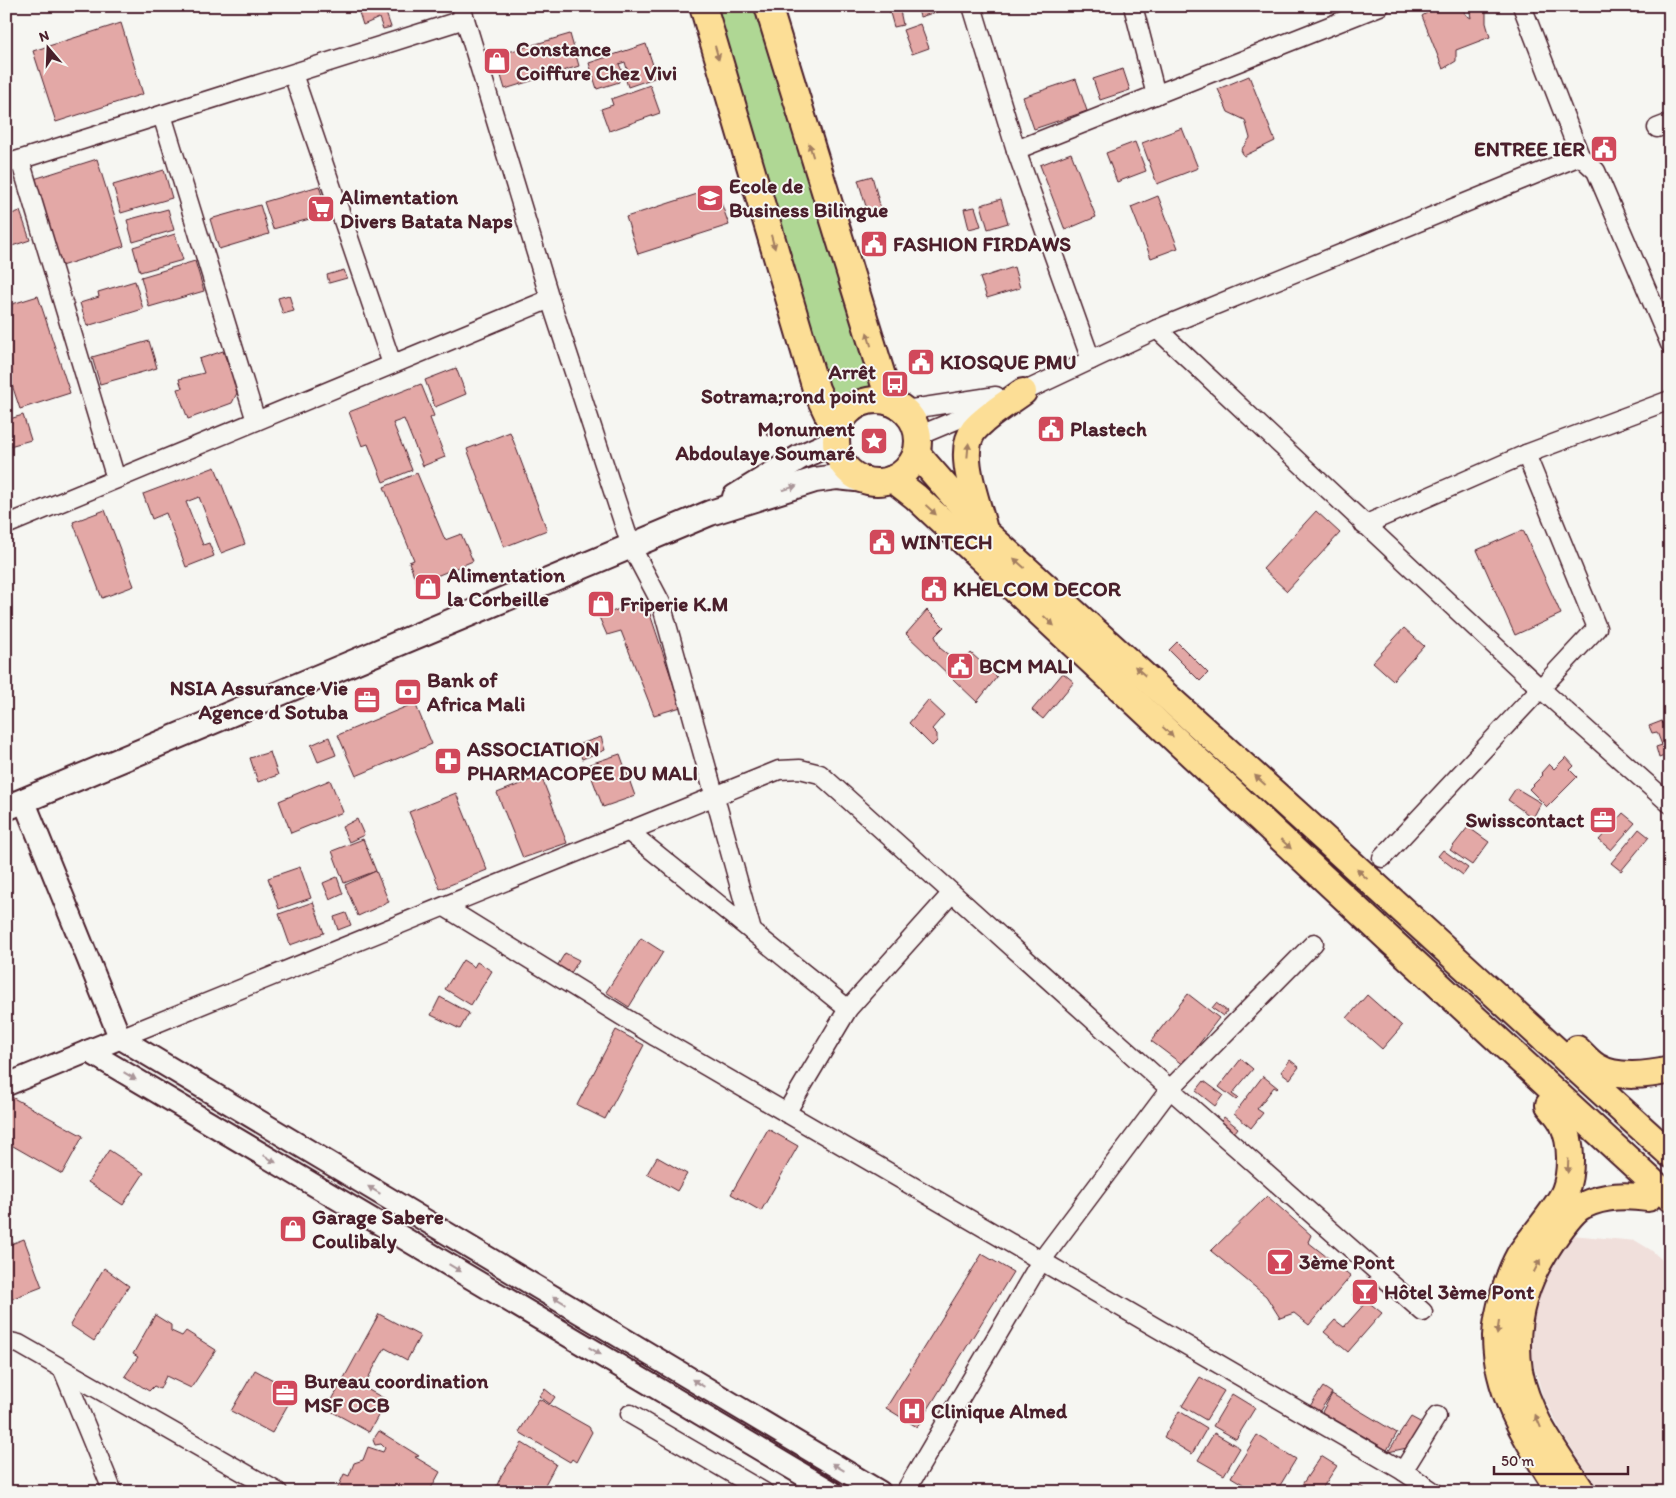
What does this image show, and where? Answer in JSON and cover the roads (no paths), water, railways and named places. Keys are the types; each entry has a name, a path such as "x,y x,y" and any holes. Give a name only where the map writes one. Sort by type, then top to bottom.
{"main road":[{"path":"703,6 816,389 836,438 838,454 844,465 853,474 865,480"},
{"path":"768,6 897,406"},
{"path":"985,532 968,475 968,444 974,430 1023,392"},
{"path":"710,513 792,462 836,438 843,418 856,406 872,400 897,406 912,419 918,445 985,532 1670,1154"},
{"path":"15,805 710,513 814,480 837,477 884,482 893,479 910,466 918,445"},
{"path":"893,479 916,497 1390,941 1659,1198 1670,1216"},
{"path":"1392,900 1430,921 1466,950 1670,1131"},
{"path":"1390,941 1434,993 1549,1106 1659,1198"},
{"path":"1598,1068 1628,1075 1654,1074 1670,1070"},
{"path":"1549,1106 1563,1124 1568,1142 1569,1164 1565,1192 1518,1259 1502,1302 1496,1335 1498,1366 1510,1404 1528,1441 1560,1492"},
{"path":"1582,1492 1542,1432 1526,1394 1518,1357 1518,1312 1526,1286 1545,1249 1567,1220 1582,1205 1606,1198 1628,1195 1659,1198"}],"street":[{"path":"972,6 1016,150 1092,360"},
{"path":"1133,6 1156,95"},
{"path":"1016,150 1380,6"},
{"path":"1522,6 1580,156 1596,171 1670,344"},
{"path":"116,479 13,162 293,74 463,13 550,298 631,546 661,603 752,931"},
{"path":"293,74 392,364"},
{"path":"162,115 256,421"},
{"path":"918,445 1023,392 1156,329 1580,156"},
{"path":"6,525 550,298"},
{"path":"1156,329 1542,690 1670,804"},
{"path":"897,406 1023,392"},
{"path":"1364,524 1526,454 1670,400"},
{"path":"1382,858 1542,690 1597,628 1526,454"},
{"path":"6,1085 445,908 780,770 800,769 820,774 1170,1089 1423,1312"},
{"path":"15,805 120,1038 880,1492"},
{"path":"628,831 848,1009"},
{"path":"786,1113 848,1009 952,893"},
{"path":"445,908 656,1038 1403,1471 1434,1492"},
{"path":"905,1492 1041,1261 1170,1089 1314,943"},
{"path":"88,1051 832,1492"},
{"path":"6,1341 19,1344 278,1492"},
{"path":"63,1370 112,1492"},
{"path":"630,1414 764,1492"},
{"path":"1403,1471 1437,1416"}],"place":[{"name":"Constance Coiffure Chez Vivi","path":"497,61"},
{"name":"ENTREE IER","path":"1604,149"},
{"name":"Ecole de Business Bilingue","path":"710,198"},
{"name":"Alimentation Divers Batata Naps","path":"321,209"},
{"name":"FASHION FIRDAWS","path":"874,244"},
{"name":"KIOSQUE PMU","path":"921,362"},
{"name":"Arrêt Sotrama;rond point","path":"895,384"},
{"name":"Plastech","path":"1051,429"},
{"name":"Monument Abdoulaye Soumaré","path":"874,441"},
{"name":"WINTECH","path":"882,542"},
{"name":"Alimentation la Corbeille","path":"428,587"},
{"name":"KHELCOM DECOR","path":"934,589"},
{"name":"Friperie K.M","path":"601,604"},
{"name":"BCM MALI","path":"960,666"},
{"name":"Bank of Africa Mali","path":"408,692"},
{"name":"NSIA Assurance Vie Agence d Sotuba","path":"367,700"},
{"name":"ASSOCIATION PHARMACOPEE DU MALI","path":"448,761"},
{"name":"Swisscontact","path":"1603,820"},
{"name":"Garage Sabere Coulibaly","path":"293,1229"},
{"name":"3ème Pont","path":"1280,1262"},
{"name":"Hôtel 3ème Pont","path":"1365,1292"},
{"name":"Bureau coordination MSF OCB","path":"285,1393"},
{"name":"Clinique Almed","path":"912,1411"}]}
